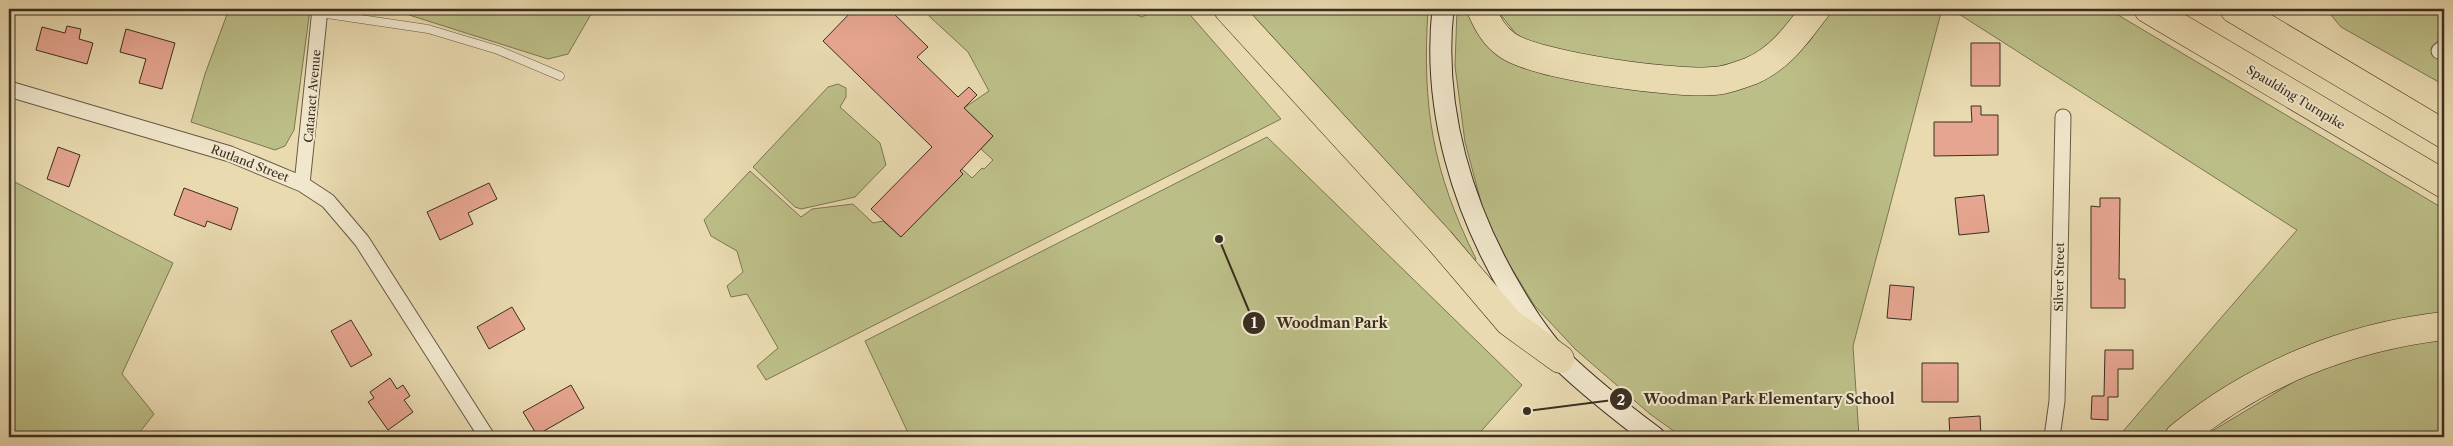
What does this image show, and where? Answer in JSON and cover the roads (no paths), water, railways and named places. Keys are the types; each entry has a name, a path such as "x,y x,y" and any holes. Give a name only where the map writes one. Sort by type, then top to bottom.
{"highway":[{"path":"1228,9 1440,241 1509,322 1560,359"},
{"path":"1481,9 1488,26 1507,45 1536,58 1573,66 1689,81 1722,80 1752,70 1777,56 1798,34 1816,9"},
{"name":"Spaulding Turnpike","path":"2148,9 2444,184"},
{"path":"2234,9 2444,134"},
{"path":"2179,437 2218,408 2249,389 2314,358 2390,335 2444,326"}],"main road":[{"path":"1444,9 1441,68 1448,129 1460,178 1477,224 1498,268 1526,315 1560,359 1606,400 1654,437"}],"street":[{"name":"Cataract Avenue","path":"302,184 320,11"},
{"name":"Rutland Street","path":"9,89 230,154 302,184 328,201 362,241 487,437"},
{"name":"Silver Street","path":"2052,437 2056,401 2063,117"}],"lane":[{"path":"320,11 428,29 498,50 560,76"}],"place":[{"name":"Woodman Park","path":"1219,239"},
{"name":"Woodman Park Elementary School","path":"1527,411"}]}
